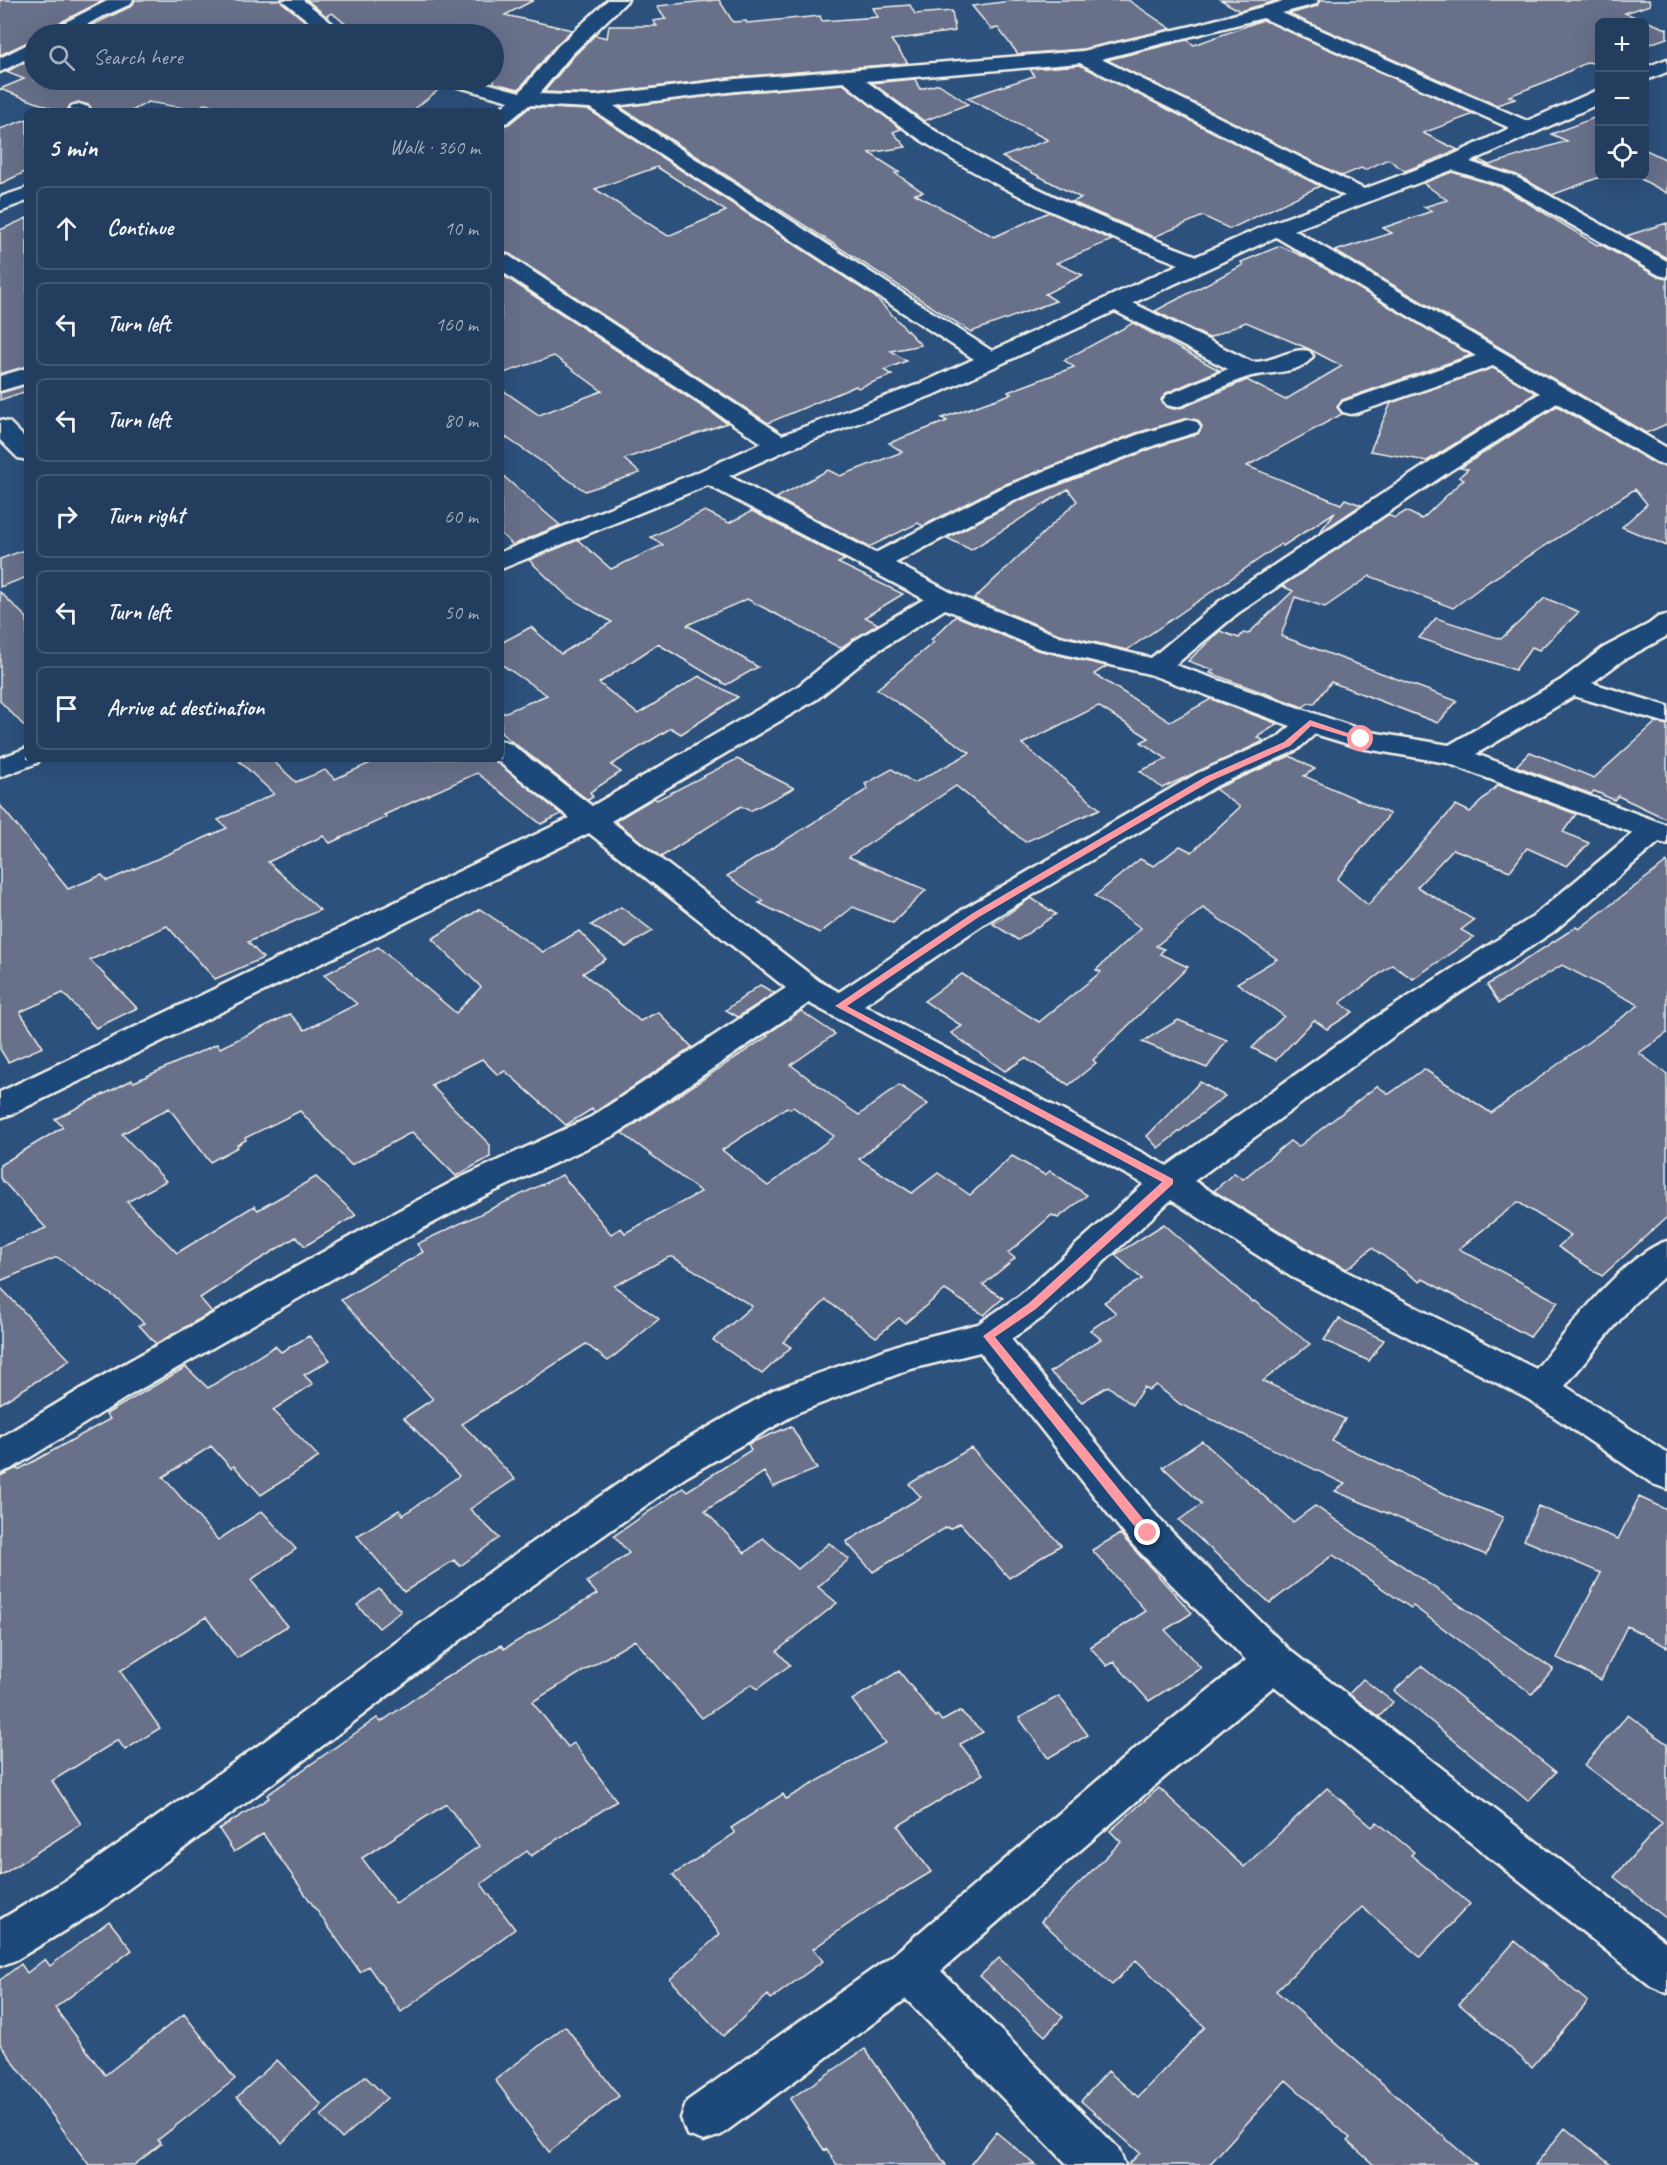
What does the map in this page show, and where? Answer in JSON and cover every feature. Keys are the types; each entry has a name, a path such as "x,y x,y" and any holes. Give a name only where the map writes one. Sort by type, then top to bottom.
{"street":[{"path":"74,24 124,0"},
{"path":"291,0 323,24"},
{"path":"504,116 524,99 565,50 620,0"},
{"path":"491,90 524,99 595,102 736,85 1083,57 1196,31 1308,0"},
{"path":"1264,12 1526,128"},
{"path":"0,66 24,53"},
{"path":"1083,57 1364,197"},
{"path":"1649,73 1667,64"},
{"path":"849,77 940,144 1061,208 1131,239 1198,264"},
{"path":"504,540 512,556 709,476 780,444 930,388 1198,264 1278,230 1451,163 1595,97"},
{"path":"595,102 991,360"},
{"path":"1485,148 1509,181"},
{"path":"1451,163 1509,181 1667,270"},
{"path":"0,205 24,195"},
{"path":"1278,230 1667,458"},
{"path":"504,263 780,444"},
{"path":"1116,303 1247,369 1279,368 1301,356"},
{"path":"1351,407 1495,357"},
{"path":"1175,400 1247,369"},
{"path":"0,384 24,376"},
{"path":"1156,666 1229,607 1441,466 1557,393"},
{"path":"0,427 24,450"},
{"path":"874,564 1008,494 1146,440 1188,428"},
{"path":"709,476 943,599 1048,642 1156,666 1310,723 1361,739 1453,755 1660,833"},
{"path":"0,1106 589,820 807,693 864,647 943,599"},
{"path":"1453,755 1571,686 1613,654 1659,630 1667,623"},
{"path":"1571,686 1667,716"},
{"path":"840,1006 976,915 1208,779 1287,744 1310,723"},
{"path":"504,752 808,989 1169,1182 1303,1266 1541,1389 1667,1473"},
{"path":"0,768 24,758"},
{"path":"0,1946 89,1891 281,1753 508,1581 673,1466 786,1401 906,1356 988,1336 1032,1306 1169,1182 1383,1028 1542,925 1660,833"},
{"path":"0,1456 119,1384 374,1239 468,1189 603,1126 808,989"},
{"path":"1541,1389 1620,1294 1667,1254"},
{"path":"988,1336 1148,1533 1274,1662 1667,1971"},
{"path":"704,2118 909,1970 1145,1767 1274,1662"},
{"path":"909,1970 1101,2165"}],"building":[{"path":"0,0 104,0 57,24 24,24 24,44 0,55"},
{"path":"135,0 280,0 307,23 95,24 132,6"},
{"path":"307,0 534,0 505,15 572,30 556,45 519,89 504,85 504,24 346,24 332,13 326,16"},
{"path":"719,0 733,22 746,21 747,23 820,16 822,21 878,17 873,8 910,5 915,14 952,11 955,31 891,40 908,63 736,77 595,94 544,92 595,35 607,38 609,26 657,26 653,21 666,19 657,6"},
{"path":"1018,0 1128,0 1171,29 1083,49 1018,54 998,28 991,29 972,6"},
{"path":"1221,0 1279,0 1240,11"},
{"path":"1320,0 1649,0 1650,5 1625,13 1638,18 1595,18 1595,62 1588,62 1509,96 1515,99 1497,105 1289,14 1317,6"},
{"path":"1263,20 1474,114 1423,133 1458,150 1405,171 1388,159 1365,170 1361,168 1342,176 1107,60 1187,40 1194,45"},
{"path":"1649,22 1667,29 1667,38 1649,44"},
{"path":"24,62 24,79 6,72"},
{"path":"1080,65 1320,186 1230,229 1203,216 1154,237 1072,202 1081,198 1002,157 1048,140 967,98 1034,76 1030,69"},
{"path":"24,79 24,90 438,90 416,108 230,108 204,104 199,108 184,108 148,102 137,108 91,108 89,105 78,102 68,108 51,108 0,89"},
{"path":"915,79 920,89 939,84 968,104 924,121 872,83"},
{"path":"843,84 901,129 893,132 906,147 869,153 899,172 895,173 923,192 915,194 994,237 1049,212 1112,240 1056,263 1083,275 1045,294 1056,301 971,332 620,107 736,93"},
{"path":"530,107 589,110 875,297 921,345 891,351 906,361 884,370 892,375 858,388 856,386 768,423 510,254 504,253 504,125 509,124","holes":["657,167 726,211 668,236 595,189"]},
{"path":"1595,118 1595,179 1552,195 1517,175 1476,162 1480,160 1489,165 1567,141 1551,134"},
{"path":"24,120 24,172 0,184 0,129"},
{"path":"1649,151 1667,160 1667,193 1643,180 1649,180"},
{"path":"1452,172 1501,187 1597,245 1600,244 1658,277 1667,279 1667,424 1646,433 1335,251 1392,233 1383,228 1432,211 1424,207 1447,200 1423,183"},
{"path":"24,219 24,367 0,374 0,230"},
{"path":"1667,223 1667,258 1626,236"},
{"path":"1280,246 1309,259 1471,355 1342,400 1337,407 1342,414 1247,466 1341,504 1345,499 1361,505 1319,533 1335,512 1283,546 1281,544 1127,650 1059,634 974,599 1077,501 1068,489 971,550 947,538 1018,501 1156,447 1198,434 1202,426 1197,420 1187,418 1136,433 998,487 923,526 918,523 869,547 776,498 828,470 840,476 902,452 889,443 947,421 942,418 1011,394 1008,392 1074,367 1064,360 1133,323 1219,370 1166,393 1161,400 1166,407 1174,409 1184,407 1247,380 1285,400 1342,366 1246,322 1209,338 1155,311 1243,265 1241,262"},
{"path":"504,276 727,423 624,459 640,473 585,491 504,436 504,391 539,415 602,391 554,356 504,373"},
{"path":"1493,368 1536,393 1427,461 1370,451 1391,403"},
{"path":"24,386 24,392 0,400 0,393"},
{"path":"1557,406 1657,465 1667,467 1667,546 1622,527 1647,504 1635,489 1488,582 1453,608 1370,576 1325,607 1295,597 1281,636 1457,701 1438,723 1331,682 1314,704 1309,703 1303,707 1210,673 1213,670 1188,661 1220,631 1239,638 1243,633 1248,634 1293,591 1282,586 1388,515 1395,518 1406,511 1422,519 1464,479 1459,477 1468,469 1460,468"},
{"path":"504,477 560,525 513,545 504,537"},
{"path":"705,511 729,523 752,511 845,560 838,563 903,594 865,617 878,624 840,648 747,599 687,625 758,667 726,685 658,644 599,683 638,714 699,676 738,697 681,734 671,728 611,765 621,772 590,792 593,797 588,800 504,735 504,713 547,695 504,666 504,641 531,627 561,654 612,622 568,597 529,560 578,540 611,569 663,545 651,537"},
{"path":"24,550 24,578 0,587 0,559"},
{"path":"0,592 24,615 24,726 0,701"},
{"path":"1545,598 1579,612 1539,650 1532,647 1515,670 1419,638 1436,618 1501,639"},
{"path":"956,616 1037,650 1107,666 1094,674 1170,722 1211,699 1278,724 1257,737 1264,741 1162,788 1140,771 1167,759 1141,742 1149,738 1098,706 1022,744 1100,809 1025,842 956,786 849,857 926,890 893,923 853,907 820,933 759,903 764,901 727,876 868,789 865,784 892,769 914,783 970,753 877,689 934,642 931,640"},
{"path":"1656,722 1667,725 1667,819 1618,796 1614,800 1594,791 1591,794 1516,766 1530,752 1594,778"},
{"path":"1290,756 1315,769 1304,776 1390,814 1337,879 1368,905 1456,805 1470,812 1498,785 1576,814 1563,832 1589,843 1567,866 1527,848 1510,871 1453,849 1417,887 1474,920 1461,930 1474,937 1413,979 1392,965 1340,1003 1353,1012 1327,1029 1314,1020 1276,1060 1252,1048 1284,1016 1237,983 1277,959 1203,908 1156,946 1164,949 1160,954 1188,967 1093,1060 1096,1063 1069,1085 1025,1058 1005,1071 951,1033 962,1026 924,1001 962,974 1039,1022 1101,972 1096,970 1141,928 1095,896 1140,859 1154,866 1180,846 1192,852 1240,807 1215,789"},
{"path":"737,759 794,788 750,811 741,806 661,857 615,821 654,798 657,800"},
{"path":"240,762 274,762 296,782 325,770 335,779 372,762 497,762 561,814 541,824 477,773 384,815 387,817 330,843 323,836 268,862 320,910 248,942 263,958 215,979 167,926 90,960 137,1008 96,1028 63,993 20,1012 43,1047 8,1062 0,1049 0,805 68,889 102,875 107,881 227,828 218,820 274,794"},
{"path":"1667,862 1667,1033 1639,1053 1667,1074 1667,1217 1602,1276 1558,1247 1571,1235 1518,1202 1459,1249 1558,1302 1530,1337 1423,1279 1420,1282 1372,1248 1347,1269 1317,1254 1214,1191 1234,1173 1243,1179 1290,1141 1298,1147 1377,1086 1389,1094 1424,1069 1491,1113 1639,1005 1562,965 1499,1003 1487,985 1576,927 1579,929"},
{"path":"1031,898 1056,914 1018,940 993,924"},
{"path":"621,907 653,931 626,947 591,925"},
{"path":"480,909 543,952 579,931 606,959 583,973 640,1021 658,1012 692,1047 595,1112 592,1109 566,1125 505,1071 498,1075 482,1059 431,1085 490,1145 490,1157 456,1176 412,1132 351,1165 300,1111 245,1138 246,1140 237,1145 238,1147 210,1162 169,1108 122,1134 166,1181 127,1202 177,1253 254,1206 258,1210 316,1177 356,1215 305,1246 296,1237 249,1266 200,1298 212,1312 156,1344 139,1325 144,1323 119,1300 57,1257 0,1281 0,1247 46,1228 0,1178 0,1165 63,1127 55,1119 132,1080 134,1082 217,1044 220,1048 290,1014 305,1030 357,1004 324,975 378,947 456,1013 481,987 432,939"},
{"path":"760,985 775,993 738,1017 726,1010"},
{"path":"801,1011 835,1034 791,1065 859,1115 899,1085 928,1104 859,1159 912,1193 938,1173 970,1195 1012,1156 1045,1175 1050,1171 1087,1195 1058,1218 1052,1215 1008,1253 1015,1258 983,1285 1003,1298 984,1315 945,1290 905,1323 899,1318 876,1337 826,1300 783,1342 791,1347 762,1374 713,1340 752,1306 673,1257 614,1286 659,1319 608,1361 586,1344 462,1424 515,1479 470,1509 499,1538 460,1566 454,1560 404,1592 357,1536 399,1510 403,1515 459,1476 404,1418 433,1399 341,1300 423,1252 417,1244 562,1175 611,1234 621,1228 625,1233 701,1192 622,1133 768,1036 766,1035","holes":["787,1107 790,1109 793,1107 834,1136 768,1186 722,1150"]},
{"path":"1178,1020 1227,1040 1207,1068 1142,1042"},
{"path":"1200,1082 1225,1096 1158,1148 1147,1136"},
{"path":"1164,1224 1252,1302 1254,1301 1310,1344 1263,1381 1345,1419 1332,1441 1456,1499 1503,1517 1486,1555 1335,1491 1345,1484 1180,1404 1156,1385 1149,1390 1144,1387 1132,1405 1108,1386 1082,1402 1050,1372 1101,1339 1090,1330 1116,1313 1104,1302 1142,1279 1115,1255"},
{"path":"0,1287 70,1360 0,1404"},
{"path":"1339,1319 1384,1340 1369,1361 1324,1340"},
{"path":"309,1336 330,1360 304,1375 313,1384 273,1410 319,1457 261,1495 234,1466 231,1468 211,1446 163,1477 218,1540 262,1511 296,1549 251,1580 287,1626 237,1658 206,1617 120,1671 160,1728 125,1750 118,1740 52,1781 81,1824 0,1876 0,1476 17,1468 18,1470 110,1419 106,1414 186,1367 208,1388 275,1346 281,1352"},
{"path":"791,1426 817,1469 773,1487 764,1472 705,1511 745,1553 763,1538 798,1569 829,1543 849,1559 818,1587 837,1603 777,1651 790,1665 757,1689 752,1684 702,1718 635,1640 532,1702 568,1747 574,1743 617,1801 531,1856 527,1851 481,1884 515,1929 401,2012 368,1966 360,1972 263,1834 234,1852 219,1829 269,1798 267,1795 377,1718 381,1722 437,1683 501,1645 504,1649 597,1594 587,1582 629,1553 614,1536 683,1488 687,1491 751,1450 748,1444","holes":["446,1804 479,1846 396,1904 362,1858"]},
{"path":"1202,1441 1293,1522 1315,1506 1553,1669 1532,1694 1413,1606 1411,1608 1333,1555 1270,1603 1179,1520 1202,1504 1163,1467"},
{"path":"971,1448 1061,1545 1009,1578 960,1523 949,1529 947,1527 873,1572 846,1542 921,1497 909,1484"},
{"path":"1639,1497 1667,1510 1667,1647 1627,1626 1601,1680 1557,1658 1601,1573 1524,1540 1538,1506 1618,1539"},
{"path":"1120,1534 1192,1613 1165,1630 1201,1668 1149,1701 1114,1662 1107,1666 1090,1647 1146,1611 1092,1550"},
{"path":"379,1589 401,1611 379,1628 357,1605"},
{"path":"1421,1666 1556,1772 1528,1801 1394,1691"},
{"path":"899,1671 935,1717 937,1715 942,1721 960,1711 983,1732 960,1744 983,1774 898,1826 931,1872 870,1909 813,1949 823,1961 771,1999 768,1995 723,2036 670,1979 720,1934 673,1875 735,1833 731,1828 783,1794 786,1799 885,1743 852,1700"},
{"path":"1363,1679 1393,1702 1379,1717 1349,1694"},
{"path":"1059,1696 1088,1735 1048,1758 1019,1718"},
{"path":"1628,1715 1667,1744 1667,1919 1614,1877 1662,1823 1584,1765"},
{"path":"1159,1788 1244,1867 1327,1788 1372,1827 1377,1822 1414,1852 1411,1855 1470,1904 1420,1957 1362,1907 1276,1991 1476,2165 1374,2165 1347,2141 1350,2138 1286,2080 1209,2165 1128,2165 1140,2153 1081,2101 1108,2071 1138,2097 1205,2027 1136,1960 1112,1985 1041,1921 1121,1842 1110,1831"},
{"path":"109,1921 132,1950 55,2008 105,2075 184,2014 235,2079 158,2140 161,2144 134,2165 89,2165 0,2044 0,1980 21,1964 27,1973 45,1959 50,1966"},
{"path":"1515,1941 1588,2002 1532,2067 1459,2004"},
{"path":"999,1958 1063,2017 1045,2036 980,1976"},
{"path":"565,2026 619,2096 549,2152 495,2080"},
{"path":"865,2049 946,2165 837,2165 826,2149 824,2150 790,2099"},
{"path":"277,2060 322,2105 282,2143 237,2097"},
{"path":"365,2076 387,2098 342,2139 321,2116"},
{"path":"1565,2128 1611,2165 1535,2165"},
{"path":"996,2132 1036,2165 970,2165"}],"route":[{"path":"1148,1533 988,1336 1032,1306 1169,1182 840,1006 976,915 1208,779 1287,744 1310,723 1361,739"}]}
